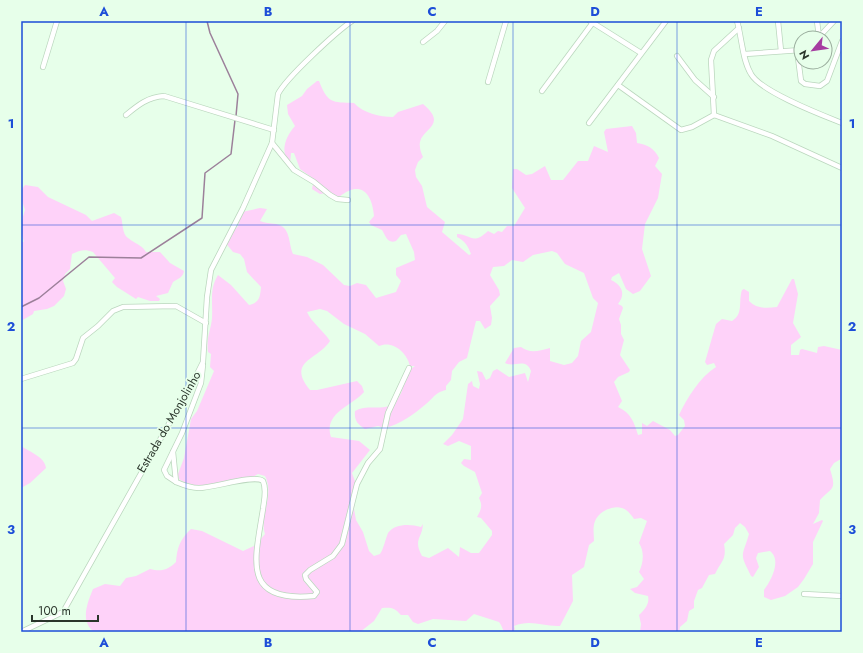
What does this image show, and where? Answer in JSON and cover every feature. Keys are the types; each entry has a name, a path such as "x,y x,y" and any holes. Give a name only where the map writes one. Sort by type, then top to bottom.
{"street":[{"path":"43,67 58,21"},
{"name":"Estrada do Monjolinho","path":"21,632 63,612 203,362 211,270 243,208 272,143 276,100 281,88 352,21"},
{"path":"423,42 437,31 445,21"},
{"path":"488,82 506,21"},
{"path":"589,123 666,21"},
{"path":"737,21 751,75 760,84 807,109 842,123"},
{"path":"778,21 781,51"},
{"path":"826,30 834,21"},
{"path":"542,91 592,22 641,53"},
{"path":"714,115 711,60 714,51 739,28"},
{"path":"833,65 842,41"},
{"path":"745,54 793,50"},
{"path":"678,56 695,80 714,97"},
{"path":"800,70 801,81 805,84 820,86 827,81 831,70"},
{"path":"618,85 681,130 692,127 714,115 772,136 842,168"},
{"path":"126,115 144,102 157,96 164,96 274,130"},
{"path":"272,143 294,170 314,182 337,199 348,200"},
{"path":"21,379 73,363 76,359 83,338 113,311 123,307 176,306 206,323"},
{"path":"203,362 201,383 182,433 164,470 166,476 176,482 200,488 222,486 254,478 261,480 265,489 256,554 258,576 264,586 276,593 291,596 314,596 317,592 306,579 306,573 333,556 342,544 357,484 368,463 380,449 388,413 409,368"},
{"path":"173,452 176,482"},
{"path":"804,594 842,596"}],"shaded area":[{"path":"319,81 328,98 336,102 354,103 367,112 383,116 393,117 398,112 423,104 430,111 434,117 434,122 422,137 420,142 420,150 423,157 418,162 415,170 416,177 422,186 427,207 445,222 442,232 469,255 471,254 467,246 457,237 457,234 462,234 475,239 488,231 494,234 498,231 502,232 507,226 514,226 525,208 512,188 513,169 517,169 526,175 532,174 545,166 551,180 563,180 578,161 588,161 594,146 608,152 604,132 606,129 632,126 636,133 637,143 650,148 659,158 655,166 662,174 658,198 645,224 642,249 651,276 640,291 633,294 626,289 619,273 612,277 611,280 618,284 622,290 622,297 618,304 623,308 619,319 621,334 624,340 620,355 630,370 629,372 618,377 614,382 622,401 618,407 629,415 638,435 642,434 642,423 647,426 653,421 670,430 675,436 678,435 685,426 684,420 679,415 682,408 699,382 716,367 714,363 707,365 705,362 716,324 722,319 732,321 736,318 739,311 742,290 744,289 749,292 749,301 758,307 777,307 792,279 794,279 798,294 793,323 801,337 791,345 791,355 799,355 800,350 802,349 817,353 818,347 824,346 842,350 842,455 841,459 834,463 830,469 833,485 832,488 820,500 819,513 813,524 822,520 823,521 813,542 813,564 798,587 785,596 771,600 764,597 764,590 772,576 775,560 770,551 758,553 756,558 759,567 753,577 751,576 743,558 743,552 749,534 745,527 740,523 735,528 733,535 724,544 725,554 715,574 709,575 702,588 698,590 694,601 694,608 689,611 687,621 680,627 679,632 640,632 641,624 639,615 645,609 648,596 635,593 630,589 637,587 644,579 639,572 643,558 639,543 647,521 641,518 634,519 626,510 614,507 605,510 596,519 594,527 594,541 589,545 584,567 572,575 573,601 560,626 526,623 514,626 515,629 513,632 504,632 499,622 474,614 466,621 433,619 418,624 413,622 408,615 401,615 393,608 382,608 374,621 360,632 94,632 90,628 87,623 86,612 93,589 105,584 120,586 126,578 136,576 150,569 164,570 170,567 176,562 180,544 184,536 191,529 202,531 243,551 256,545 265,534 264,520 268,498 268,483 265,476 258,474 251,478 224,484 205,486 187,483 179,479 178,474 184,458 191,419 197,411 214,371 210,367 211,354 208,352 208,338 212,318 212,291 215,280 218,275 231,285 249,305 257,301 260,296 261,287 247,272 244,259 240,254 233,252 224,241 238,226 242,212 260,208 267,209 260,221 276,224 284,228 287,232 293,254 307,257 323,265 344,285 350,286 357,283 366,285 376,298 396,292 401,281 396,275 396,268 415,260 414,252 406,234 401,235 396,241 393,242 387,239 382,230 371,225 369,222 374,216 373,208 368,195 364,191 353,189 339,197 327,193 320,194 312,189 314,179 300,169 294,153 291,153 290,164 284,149 289,134 295,126 288,114 287,105 302,96 307,89","holes":["552,251 557,253 565,264 584,273 593,298 598,303 591,332 581,341 578,356 572,363 564,365 550,361 550,348 535,351 528,351 521,347 514,348 505,363 523,364 529,367 531,371 528,382 525,373 509,377 497,369 493,371 490,378 486,380 482,372 477,371 480,384 479,389 473,386 472,381 468,384 463,419 452,435 443,444 448,446 459,441 471,446 471,460 464,459 461,463 475,472 482,493 479,498 481,508 477,517 481,518 492,531 492,535 479,553 471,553 460,547 459,557 448,548 429,558 422,556 418,546 423,524 421,527 403,525 395,527 388,533 380,554 374,556 369,551 363,532 356,520 354,509 357,487 352,473 370,450 359,441 331,437 330,429 331,422 335,416 364,392 362,386 357,381 317,390 310,390 303,380 301,373 303,367 306,362 325,347 330,341 307,312 320,309 327,311 344,324 365,334 379,346 389,345 398,348 406,356 410,366 415,366 405,373 401,393 396,401 391,405 355,411 357,422 365,429 378,426 385,428 407,418 429,402 437,394 446,390 446,386 451,380 452,371 459,362 467,358 476,321 480,321 485,329 491,325 492,318 490,306 500,295 499,290 490,275 493,267 504,266 512,260 523,262 533,255"]},
{"path":"25,185 38,187 48,197 86,215 92,221 114,213 121,217 126,236 142,247 146,252 160,252 170,263 184,271 182,275 173,282 168,293 156,296 160,299 159,301 150,301 138,297 136,299 112,282 115,278 93,252 87,250 80,251 72,254 70,269 65,274 63,281 66,289 64,296 54,306 47,309 34,311 33,314 21,321 21,241 24,242 22,226 25,210 21,194"},
{"path":"21,446 40,458 45,464 46,468 30,483 21,488"}],"waterway":[{"path":"207,21 210,33 238,94 236,116"},
{"path":"21,307 39,298 89,257 141,258 202,218 205,173 231,154 235,120"}]}
